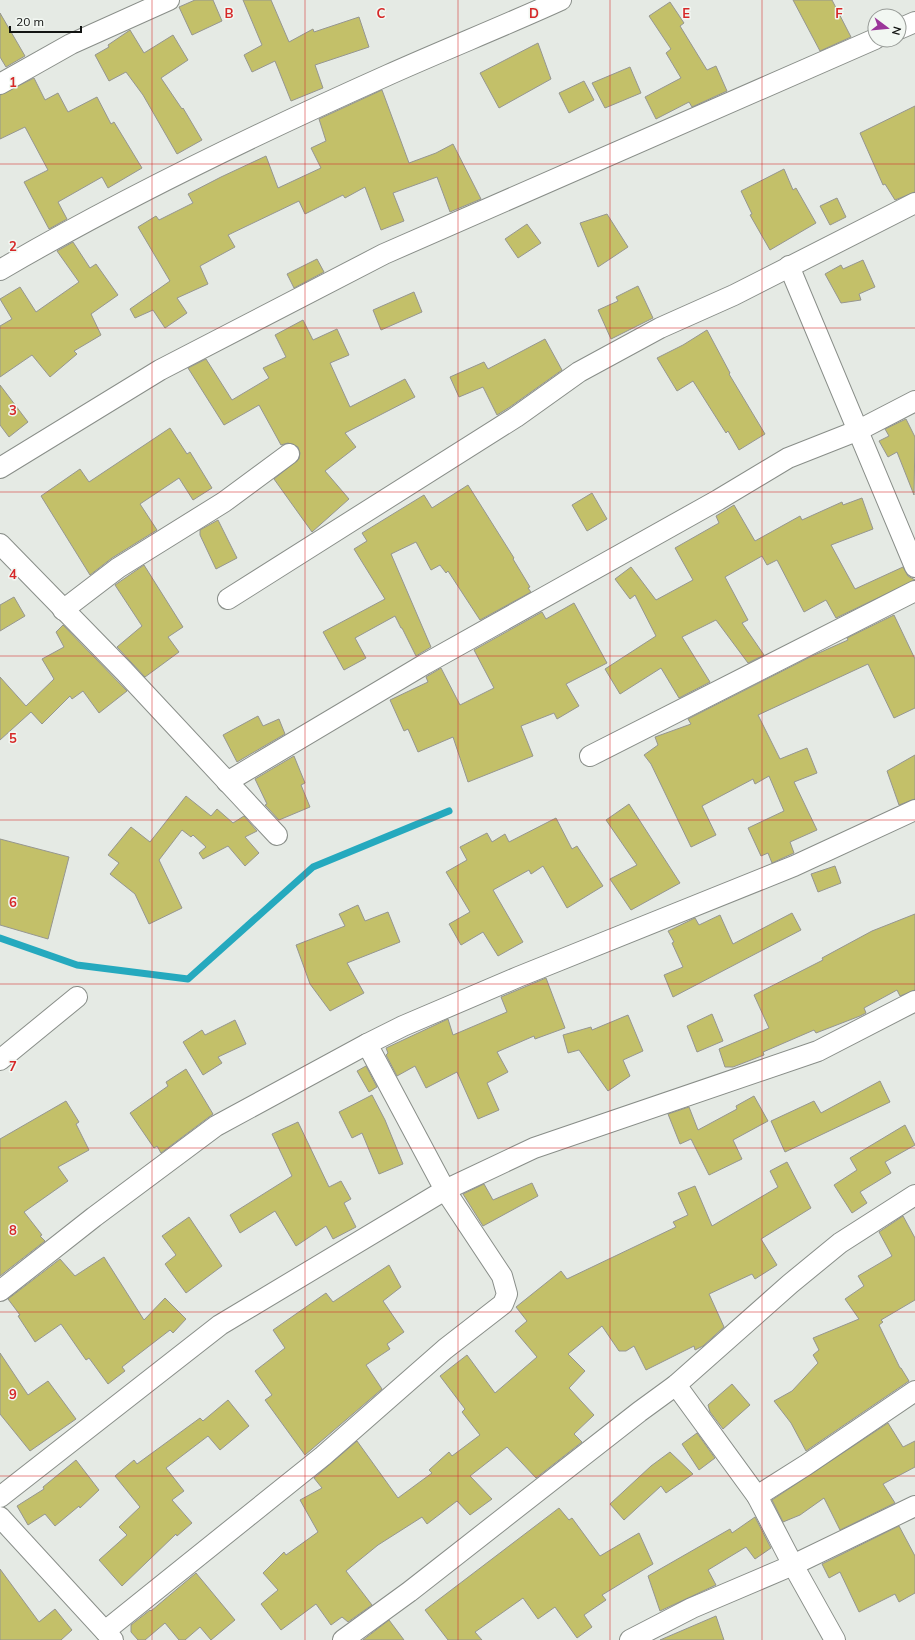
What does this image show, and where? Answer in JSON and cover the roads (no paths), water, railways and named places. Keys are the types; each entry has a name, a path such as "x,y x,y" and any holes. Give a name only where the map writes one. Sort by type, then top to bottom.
{"street":[{"path":"0,84 71,44 169,0"},
{"path":"0,270 58,236 244,140 389,74 561,0"},
{"path":"0,468 160,370 384,254 867,43"},
{"path":"228,599 516,417 580,372 660,328 734,295 915,203"},
{"path":"789,266 859,430 915,567"},
{"path":"228,782 425,664 718,500 788,458 859,430 915,401"},
{"path":"63,610 118,568 224,502 289,454"},
{"path":"0,544 124,671 276,835"},
{"path":"590,756 915,591"},
{"path":"0,1291 216,1126 367,1044 403,1026 518,976 794,866 915,810"},
{"path":"0,1060 77,997"},
{"path":"0,1497 220,1325 445,1190 534,1148 818,1051 915,1001"},
{"path":"0,1517 109,1636 323,1456 445,1349 502,1304 507,1294 502,1276 445,1190 367,1044"},
{"path":"343,1640 409,1592 639,1412 676,1385 790,1284 834,1248 915,1196"},
{"path":"676,1385 757,1496 793,1565 835,1640"},
{"path":"757,1496 806,1466 915,1391"},
{"path":"630,1640 692,1608 793,1565 915,1506"}],"waterway":[{"path":"0,938 77,965 188,979 313,867 449,811"}]}
